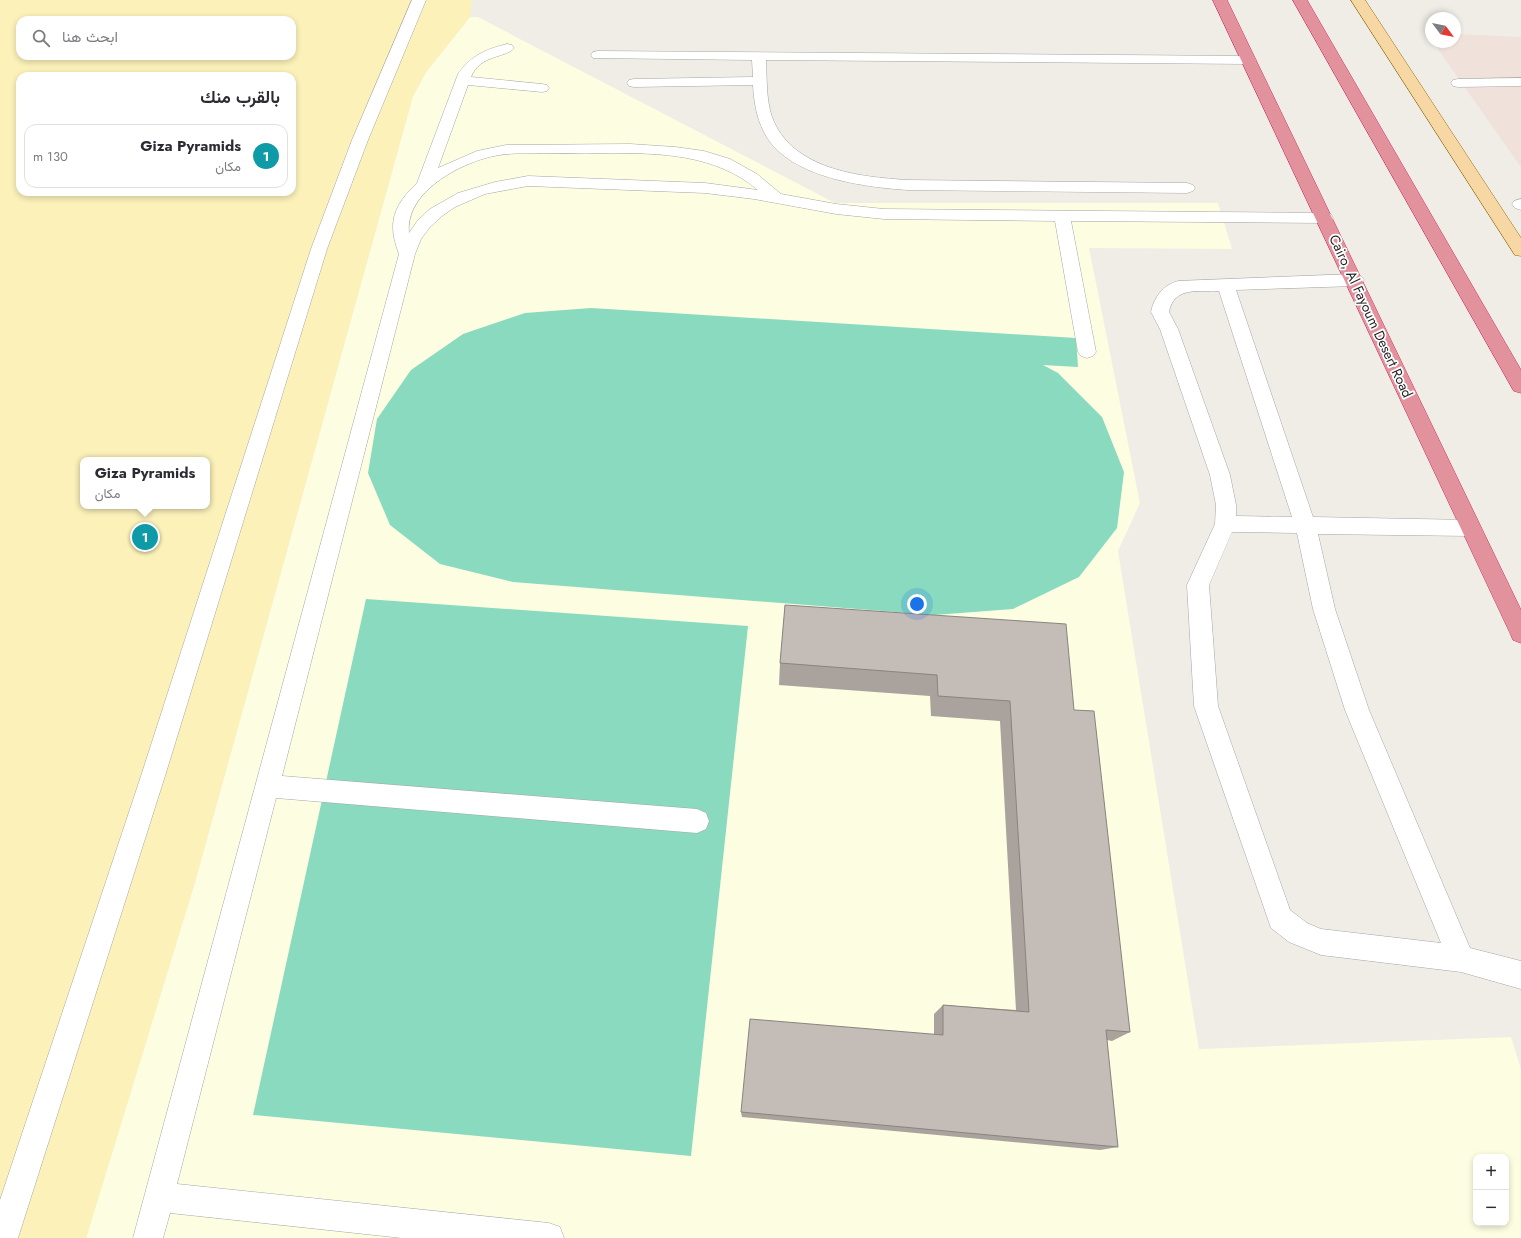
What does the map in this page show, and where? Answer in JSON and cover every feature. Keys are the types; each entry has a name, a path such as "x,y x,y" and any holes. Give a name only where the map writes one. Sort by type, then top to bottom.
{"highway":[{"name":"Cairo, Al Fayoum Desert Road","path":"1220,0 1325,218 1470,528 1521,633"},
{"path":"1300,0 1521,386"}],"main road":[{"path":"1358,0 1519,246"}],"lane":[{"path":"3,1238 153,776 319,249 360,140 419,0"},
{"path":"424,184 462,80 469,67 475,61 489,53 507,48"},
{"path":"598,55 1249,60"},
{"path":"759,56 764,116 769,128 777,140 789,151 804,161 841,176 863,181 908,185 1187,188"},
{"path":"462,80 542,88"},
{"path":"634,83 761,81"},
{"path":"1458,83 1520,84"},
{"path":"407,254 400,237 401,219 409,201 424,184 444,170 468,159 494,152 526,148 657,149 705,156 726,163 746,173 763,185 776,198"},
{"path":"148,1238 407,254 413,238 420,228 440,210 459,198 481,190 504,184 543,181 699,187 730,190 836,210 884,214 1325,218"},
{"path":"1062,215 1087,352"},
{"path":"1354,280 1178,287 1168,293 1162,302 1160,312 1169,329 1220,475 1226,505 1225,524 1198,585 1206,706 1280,919 1298,933 1320,942 1461,959 1521,975"},
{"path":"1226,285 1306,527 1324,609 1357,710 1461,959"},
{"path":"1225,524 1306,527 1470,528"},
{"path":"267,786 697,821"},
{"path":"158,1198 549,1238"}],"shaded area":[{"path":"470,17 478,17 835,203 1218,203 1232,249 1089,248 1140,503 1118,551 1199,1049 1511,1037 1521,1069 1521,1238 86,1238 195,882 413,96 426,72"},
{"path":"1461,34 1521,37 1521,167 1437,48 1461,48"}],"sand":[{"path":"0,0 472,0 470,17 426,72 413,96 195,882 86,1238 0,1238"}],"green space":[{"path":"591,308 1076,338 1078,367 1043,365 1058,373 1102,417 1124,472 1117,528 1079,577 1013,609 934,615 513,582 440,564 390,525 368,473 377,419 411,370 463,334 525,313"},
{"path":"366,599 748,626 691,1156 253,1115"}],"building":[{"path":"785,605 1066,624 1074,710 1094,711 1130,1032 1106,1030 1118,1147 741,1112 750,1019 943,1035 943,1005 1029,1012 1010,701 938,696 937,675 780,663"}],"place":[{"name":"Giza Pyramids","path":"145,537"}]}
